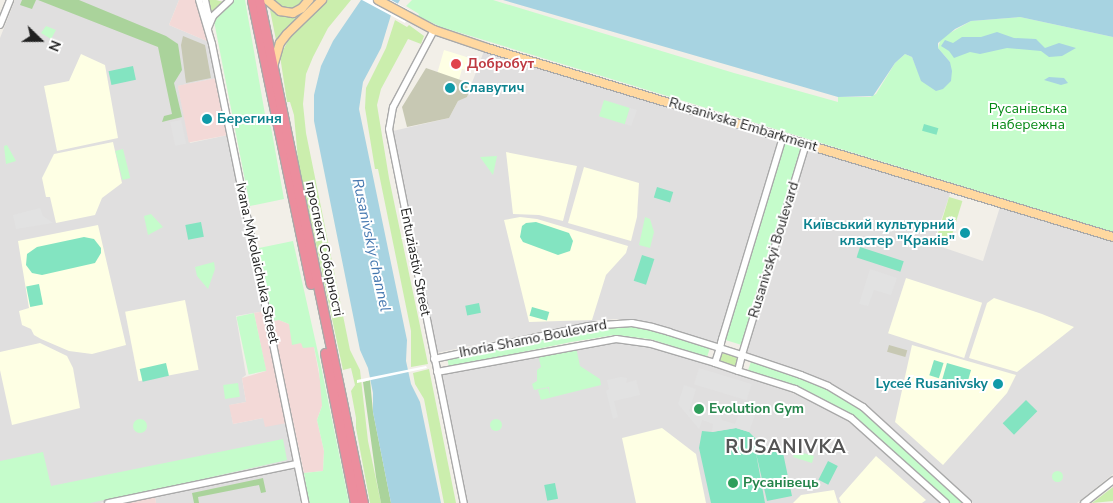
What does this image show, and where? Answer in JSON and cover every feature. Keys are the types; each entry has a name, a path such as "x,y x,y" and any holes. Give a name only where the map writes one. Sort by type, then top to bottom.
{"highway":[{"name":"проспект Соборності","path":"252,0 355,503"},
{"name":"проспект Соборності","path":"259,0 363,503"}],"main road":[{"path":"267,0 280,10 293,13 310,0"},
{"path":"273,67 280,43 286,34 322,0"},
{"name":"Rusanivska Embarkment","path":"378,0 434,30 1113,237"}],"street":[{"path":"0,25 10,0"},
{"name":"Ivana Mykolaichuka Street","path":"199,0 207,26 305,503"},
{"name":"Ivana Mykolaichuka Street","path":"205,0 208,14 207,26"},
{"path":"207,26 213,16 230,0"},
{"name":"Entuziastiv Street","path":"434,30 393,108 388,129 464,503"},
{"name":"Rusanivskyi Boulevard","path":"715,363 783,137"},
{"name":"Rusanivskyi Boulevard","path":"738,371 806,144"},
{"name":"Ihoria Shamo Boulevard","path":"434,359 607,323 632,323 652,327 742,355"},
{"name":"Ihoria Shamo Boulevard","path":"437,372 616,339 651,344 738,371"},
{"path":"742,355 828,386 863,407 968,503"},
{"path":"738,371 795,390 851,418 946,503"},
{"path":"108,503 297,464"},
{"path":"1084,503 1113,480"}],"shaded area":[{"path":"15,0 179,0 169,25 209,42 217,78 178,86 190,143 228,135 265,311 236,316 246,375 242,378 246,402 230,405 233,424 263,418 287,423 294,458 291,463 100,503 0,503 0,38"},
{"path":"179,0 197,0 209,42 169,25"},
{"path":"183,36 205,45 211,78 186,83 181,45"},
{"name":"Добробут","path":"444,50 473,59 470,71 462,69 459,80 437,74"},
{"path":"484,51 779,140 780,143 719,344 643,321 614,319 594,321 436,353 393,141 393,131 449,118 458,101 467,96"},
{"path":"81,54 105,65 118,138 57,151 44,86 69,81"},
{"path":"426,68 472,84 467,97 458,101 449,118 407,127 402,107"},
{"path":"217,78 228,135 189,143 178,86"},
{"path":"630,108 637,110 631,126 625,124"},
{"path":"181,120 186,143 175,146 170,122"},
{"path":"113,142 122,183 102,198 95,215 56,223 50,197 46,197 42,178 54,154"},
{"path":"811,149 951,191 933,244 983,261 1000,207 1113,240 1113,474 1077,503 973,503 891,427 848,394 828,384 746,353 807,152"},
{"path":"506,152 577,166 563,221 539,215 513,214"},
{"path":"584,167 639,183 637,217 631,241 568,223"},
{"path":"40,208 43,216 53,223 16,229 13,215"},
{"path":"520,217 537,219 628,246 626,253 606,275 592,320 529,322 504,220"},
{"path":"98,225 126,345 92,354 69,351 41,339 34,335 31,329 22,325 19,311 29,308 18,241"},
{"path":"911,237 917,243 911,249 905,243"},
{"path":"870,269 897,278 891,295 874,290 868,306 859,304"},
{"path":"906,278 982,303 964,358 888,333"},
{"path":"994,298 1074,327 1017,372 969,358 987,303"},
{"path":"185,300 199,370 139,381 125,312"},
{"path":"265,311 287,423 265,427 263,418 233,424 229,405 246,402 242,378 266,371 254,313"},
{"path":"279,320 289,324 301,343 314,347 322,390 322,406 317,420 324,451 323,471 304,473 272,321"},
{"path":"612,341 648,345 672,352 788,391 829,409 858,428 941,503 466,503 441,377 443,373"},
{"path":"40,343 67,356 73,368 80,408 12,425 0,370 0,352"},
{"path":"889,345 907,350 905,357 887,352"},
{"path":"912,345 1016,375 1007,393 943,465 895,422"},
{"path":"699,368 752,384 747,400 694,384"},
{"path":"621,377 627,378 626,383 636,380 640,395 614,401 618,417 613,419 606,391 609,389 607,380"},
{"path":"684,385 696,389 689,411 701,415 708,410 720,414 722,420 735,424 742,407 756,412 749,432 736,428 712,432 713,424 702,420 699,429 678,404"},
{"path":"662,428 696,454 706,503 636,503 622,438"},
{"path":"876,456 926,500 922,503 841,503 839,498"},
{"path":"292,468 296,471 303,503 156,503 155,497"},
{"path":"834,490 838,503 793,503 801,495"},
{"path":"155,497 156,503 124,503"}],"green space":[{"path":"22,0 36,0 32,9 20,5"},
{"path":"38,0 79,0 166,36 178,44 182,70 174,83 182,117 162,122 164,116 172,114 158,47"},
{"path":"208,0 216,0 224,2 212,12"},
{"path":"233,0 245,0 266,120 271,127 284,199 250,206 214,21 216,16"},
{"path":"272,0 304,0 298,6 286,9"},
{"path":"328,0 351,0 328,28 306,74 303,104 306,133 350,350 360,370 368,441 381,503 370,503 351,391 355,385 351,368 343,370 298,160 294,115 290,102 287,102 280,56 291,35"},
{"name":"Русанівська набережна","path":"412,0 493,0 734,73 838,102 838,97 870,97 876,94 895,63 905,54 912,57 922,81 950,62 938,48 941,38 971,21 1020,17 1113,37 1113,232 441,27 418,16 419,14 406,6"},
{"path":"270,10 285,16 305,12 277,45"},
{"path":"395,20 407,27 409,25 424,36 421,44 408,39 381,89 377,105 389,178 428,364 411,367 411,331 378,169 375,169 365,108 366,88 386,48"},
{"path":"46,26 56,30 51,39 41,33"},
{"path":"133,66 136,80 111,85 109,71"},
{"path":"604,100 630,108 625,124 599,116"},
{"path":"924,124 938,128 936,135 922,131"},
{"path":"783,137 806,144 744,346 721,339"},
{"path":"7,145 16,161 6,164 4,146"},
{"path":"123,149 130,178 122,180 115,151"},
{"path":"497,156 493,175 480,157"},
{"path":"657,187 673,192 670,202 654,198"},
{"path":"949,197 962,201 949,246 935,242"},
{"path":"151,214 163,227 148,235 144,216"},
{"path":"645,217 650,219 654,232 650,248 639,245"},
{"path":"201,222 204,237 188,240 185,225"},
{"path":"536,222 569,233 573,241 570,251 558,255 523,242 520,237 522,226 526,223"},
{"path":"84,237 94,239 101,248 101,253 95,263 42,275 32,273 26,265 27,254 37,247"},
{"path":"293,241 349,503 309,503 304,473 323,471 324,451 317,420 322,406 319,370 314,347 303,348 301,343 292,345 289,324 279,320 272,321 259,248"},
{"path":"860,247 904,261 900,272 857,257"},
{"path":"642,255 654,259 646,285 634,281"},
{"path":"214,262 215,269 208,289 197,276 195,267"},
{"path":"39,284 43,305 30,307 26,286"},
{"path":"479,303 481,313 467,315 465,306"},
{"path":"532,307 549,312 547,321 530,316"},
{"path":"254,313 266,371 249,374 236,317"},
{"path":"632,326 651,329 710,348 707,357 650,339 614,335 449,367 447,358 588,328"},
{"path":"576,347 580,366 600,379 601,385 541,400 538,390 548,388 550,395 549,387 534,390 532,384 537,381 537,370 541,367 538,355"},
{"path":"725,353 738,358 735,367 720,361 720,355"},
{"path":"752,359 847,396 968,503 946,503 869,432 820,401 747,373"},
{"path":"934,360 944,363 939,378 929,375"},
{"path":"166,363 169,376 143,382 140,369"},
{"path":"947,363 971,370 966,386 942,379"},
{"path":"429,369 456,503 444,503 424,399 415,384 413,373"},
{"path":"370,380 373,412 391,503 381,503 376,477 363,382"},
{"path":"238,383 240,397 225,399 223,385"},
{"path":"1026,400 1037,411 1014,435 1003,423"},
{"path":"140,419 145,421 147,426 145,431 140,433 135,431 133,426 135,421"},
{"path":"496,419 502,425 496,431 490,425"},
{"name":"Русанівець","path":"736,428 749,432 761,444 773,450 782,448 792,496 767,501 756,453 765,503 711,503 699,448 702,431 712,432"},
{"path":"283,439 287,460 90,503 0,503 0,461 43,452 51,486"},
{"path":"795,451 814,456 812,463 793,457"},
{"path":"828,461 838,466 828,485 818,480"},
{"path":"1055,471 1059,471 1062,476 1061,480 1055,481 1052,478 1052,474"},
{"path":"263,478 266,492 261,493 259,485 198,497 199,503 194,503 192,493"},
{"path":"555,483 558,499 547,501 544,485"},
{"path":"1113,487 1113,501 1092,503 1096,500"}],"water":[{"name":"Rusanivskiy channel","path":"361,0 400,0 391,15 381,48 363,82 359,109 407,340 406,361 411,384 420,402 441,503 391,503 373,412 373,393 368,368 360,350 314,121 314,95 321,66 333,41"},
{"path":"503,0 1113,0 1113,37 1020,17 971,21 955,29 938,43 938,48 950,62 952,71 951,81 943,89 936,91 921,81 912,57 905,54 895,63 873,96 838,97"},
{"path":"997,32 1014,38 1036,39 1045,48 1059,43 1076,48 1062,56 1049,57 1041,51 1007,48 980,54 970,52 954,58 949,51 941,46 945,40 953,43 962,37 981,37"},
{"path":"1049,77 1064,78 1068,83 1061,85 1044,80"}],"pier":[{"path":"362,0 391,0 411,11 405,23"},
{"path":"426,366 427,368 357,383 357,380"}],"place":[{"name":"Добробут","path":"456,64"},
{"name":"Славутич","path":"450,88"},
{"name":"Берегиня","path":"207,119"},
{"name":"Київський культурний кластер \"Краків\"","path":"965,233"},
{"name":"Lyceé Rusanivsky","path":"998,384"},
{"name":"Evolution Gym","path":"699,409"},
{"name":"Русанівець","path":"733,483"}],"district":[{"name":"RUSANIVKA","path":"786,448"}]}
